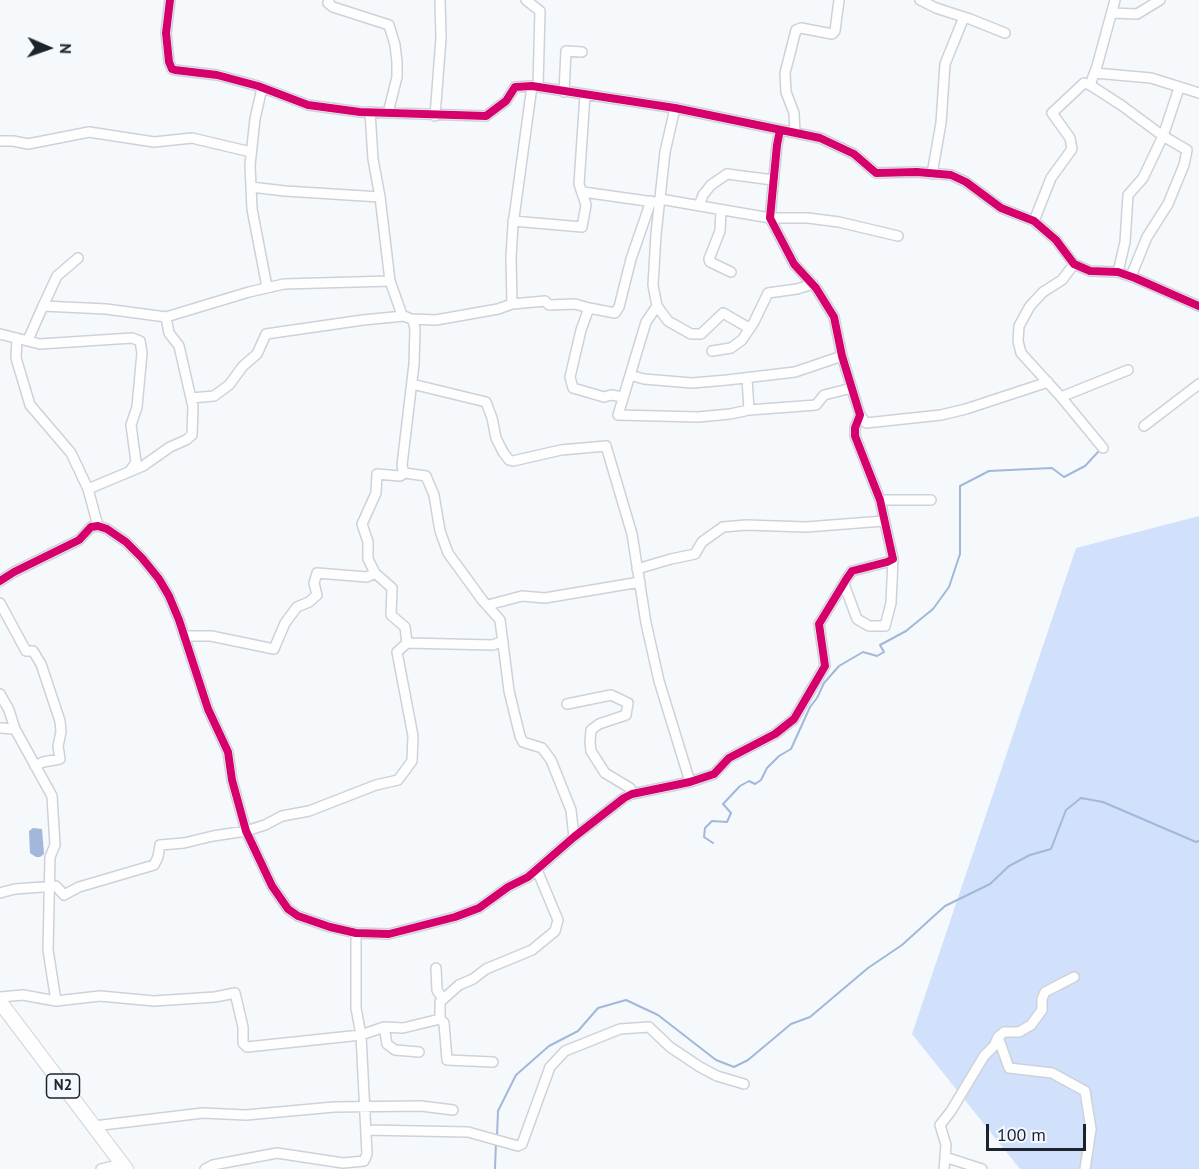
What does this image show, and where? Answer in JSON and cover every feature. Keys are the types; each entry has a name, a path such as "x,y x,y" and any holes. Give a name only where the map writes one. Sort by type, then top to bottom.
{"highway":[{"name":"N2","path":"0,1002 124,1166"}],"street":[{"path":"170,0 166,33 168,62 172,69 217,75 308,105 370,112 486,116 506,101 515,87 535,87 675,108 820,138 854,154 876,173 951,175 966,182 1000,208 1034,221 1056,240 1074,264 1090,271 1118,272 1131,276 1199,306"},
{"path":"329,0 328,3 333,7 388,25 395,45 397,69 388,113"},
{"path":"435,116 440,48 440,0 446,0"},
{"path":"512,304 513,220 535,87 540,11 526,0"},
{"path":"795,133 794,113 786,92 785,73 796,30 801,28 832,34 835,32 839,0"},
{"path":"920,0 1005,33"},
{"path":"1090,85 1115,0"},
{"path":"1112,13 1137,14 1160,0"},
{"path":"932,174 941,123 945,64 964,17"},
{"path":"564,92 566,51 582,52"},
{"path":"1095,73 1151,78 1199,93"},
{"path":"1034,221 1051,178 1072,149 1070,138 1052,113 1084,83 1090,85 1187,150 1184,165 1168,204 1147,237 1131,276"},
{"path":"262,88 251,152 251,187 255,225 267,288"},
{"path":"1118,272 1125,242 1128,195 1143,178 1163,136 1179,88"},
{"path":"513,220 582,227 586,205 579,184 585,95"},
{"path":"675,108 657,201 653,285 657,306 668,321 691,334 701,334 723,313 749,328"},
{"path":"370,112 373,159 390,281 415,329 412,384 402,465 405,472"},
{"path":"780,130 770,218 794,264 813,284 834,317 842,356 860,415 866,423 941,415 966,409 1047,381"},
{"path":"0,141 28,144 89,132 154,142 192,138 251,152"},
{"path":"699,206 703,195 711,185 727,174 773,180"},
{"path":"251,187 380,197"},
{"path":"583,192 699,206 770,218 808,218 898,236"},
{"path":"191,398 214,396 229,385 243,366 257,354 266,334 363,320 407,317 436,320 498,309 512,304 545,301 549,305 575,304 615,313 619,307 631,259 657,201"},
{"path":"721,210 720,231 709,259 710,262 731,272"},
{"path":"28,340 57,276 78,258"},
{"path":"1074,264 1062,280 1043,292 1030,306 1019,326 1018,341 1028,362 1061,397 1103,448"},
{"path":"43,306 106,309 166,317 284,284 390,281"},
{"path":"712,351 732,348 742,340 768,293 797,290 813,284"},
{"path":"657,306 645,322 618,415 698,417 749,410 816,405 824,395 852,388"},
{"path":"590,308 581,330 570,377 571,384 573,388 589,394 623,397"},
{"path":"88,489 143,466 192,435 193,407 179,346 169,333 166,317"},
{"path":"0,334 40,344 132,338 140,341 142,353 137,407 132,425 136,462 130,471"},
{"path":"17,338 16,358 30,405 70,453 88,489 99,526"},
{"path":"630,375 644,379 692,383 795,372 842,356"},
{"path":"1061,397 1128,370"},
{"path":"747,378 749,410"},
{"path":"412,384 486,402 496,438 509,460 561,450 606,446 632,534 646,623 659,681 690,782"},
{"path":"1144,426 1199,384"},
{"path":"844,584 857,619 869,626 885,626 891,603 893,559 880,500 855,436 855,428 860,415"},
{"path":"407,643 405,627 391,615 392,588 375,573 368,559 368,542 362,524 376,493 377,474 400,476 405,472 426,476 434,495 440,531 448,553 500,620 509,691 520,736 524,742 537,745 547,754 571,810 574,837"},
{"path":"880,500 931,500"},
{"path":"638,569 695,554 702,542 723,527 746,525 806,527 884,521"},
{"path":"0,581 79,540 91,527 99,526 126,542 159,579 169,596 208,709 228,752 232,780 246,831 272,886 288,909 298,916 356,933 389,934 455,917 479,908 507,887 520,882 537,870 614,804 632,794 690,782 714,774 729,758 775,734 794,719 825,666 819,624 852,570 893,559"},
{"path":"184,636 212,636 274,649 290,616 297,607 309,602 317,595 314,583 317,573 367,576 375,573"},
{"path":"488,605 522,596 545,598 640,582"},
{"path":"0,603 26,651 33,651 41,664 60,721 61,732 58,746 60,759 35,766"},
{"path":"0,893 15,889 56,886 64,895 79,887 154,865 158,858 160,845 184,843 246,831 282,816 309,810 376,785 398,780 412,761 413,736 397,652 407,643 493,645 503,641"},
{"path":"0,694 9,710 15,729 52,796 55,845 50,857 48,950 56,1000"},
{"path":"567,704 611,695 628,702 626,715 599,724 591,730 590,742 591,751 605,773 630,788 632,794"},
{"path":"0,728 15,729"},
{"path":"492,1062 447,1060 444,1023 440,1019 440,1002 459,985 473,979 486,969 532,950 555,931 558,920 537,870"},
{"path":"205,1169 213,1165 277,1153 344,1163 364,1161 368,1154 356,1008 356,933"},
{"path":"436,968 437,990 442,998"},
{"path":"944,1169 946,1145 940,1125 984,1056 994,1046 998,1036 1004,1032 1024,1030 1031,1025 1042,1010 1042,999 1045,992 1074,976"},
{"path":"0,997 23,995 56,1000 100,996 154,1001 215,998 235,993 243,1027 243,1043 247,1047 360,1035 384,1027 403,1028 440,1019"},
{"path":"384,1027 387,1044 395,1050 419,1052"},
{"path":"366,1130 468,1132 518,1146 522,1144 550,1067 565,1051 620,1029 649,1027 670,1047 700,1067 717,1076 744,1083"},
{"path":"998,1036 1009,1068 1052,1073 1085,1091 1091,1129 1085,1169"},
{"path":"94,1126 203,1113 246,1115 363,1106 421,1106 453,1110"},
{"path":"945,1157 982,1169"},
{"path":"101,1169 124,1166"}],"shaded area":[{"path":"1199,516 1199,1169 1020,1169 912,1034 1076,548"},
{"path":"33,828 42,829 44,854 40,857 30,853 29,831"}],"waterway":[{"path":"713,843 704,837 705,828 712,821 727,822 731,813 723,804 740,786 749,781 755,784 761,780 767,768 779,756 791,749 810,707 824,683 839,666 863,652 877,656 884,652 880,645 906,631 933,609 949,587 960,554 960,486 989,471 1052,468 1064,477 1085,466 1098,452"},
{"path":"497,1136 498,1111 516,1075 549,1046 578,1031 598,1008 626,1000 658,1015 716,1060 734,1067 748,1060 791,1024 810,1017 868,968 902,945 945,906 990,884 1009,866 1030,855 1051,849 1066,810 1081,798 1103,802 1196,842 1199,841"},
{"path":"495,1169 496,1142"}],"cycle path":[{"path":"170,0 166,33 169,62 175,70 217,75 258,86 308,105 360,112 486,116 506,101 515,87 532,86 675,108 820,138 854,154 876,173 917,172 951,175 966,182 1001,208 1034,221 1056,240 1074,264 1090,271 1118,272 1199,306"},
{"path":"0,581 79,540 91,527 98,526 107,529 126,542 142,558 159,579 179,620 208,709 228,752 232,780 246,831 272,886 288,909 298,916 330,927 356,933 389,934 455,917 479,908 508,887 528,877 624,798 632,794 690,782 714,774 729,758 775,734 794,719 825,666 819,624 847,578 852,571 893,559 880,500 855,436 855,428 860,415 842,356 834,317 816,288 794,264 770,218 780,130"}]}
